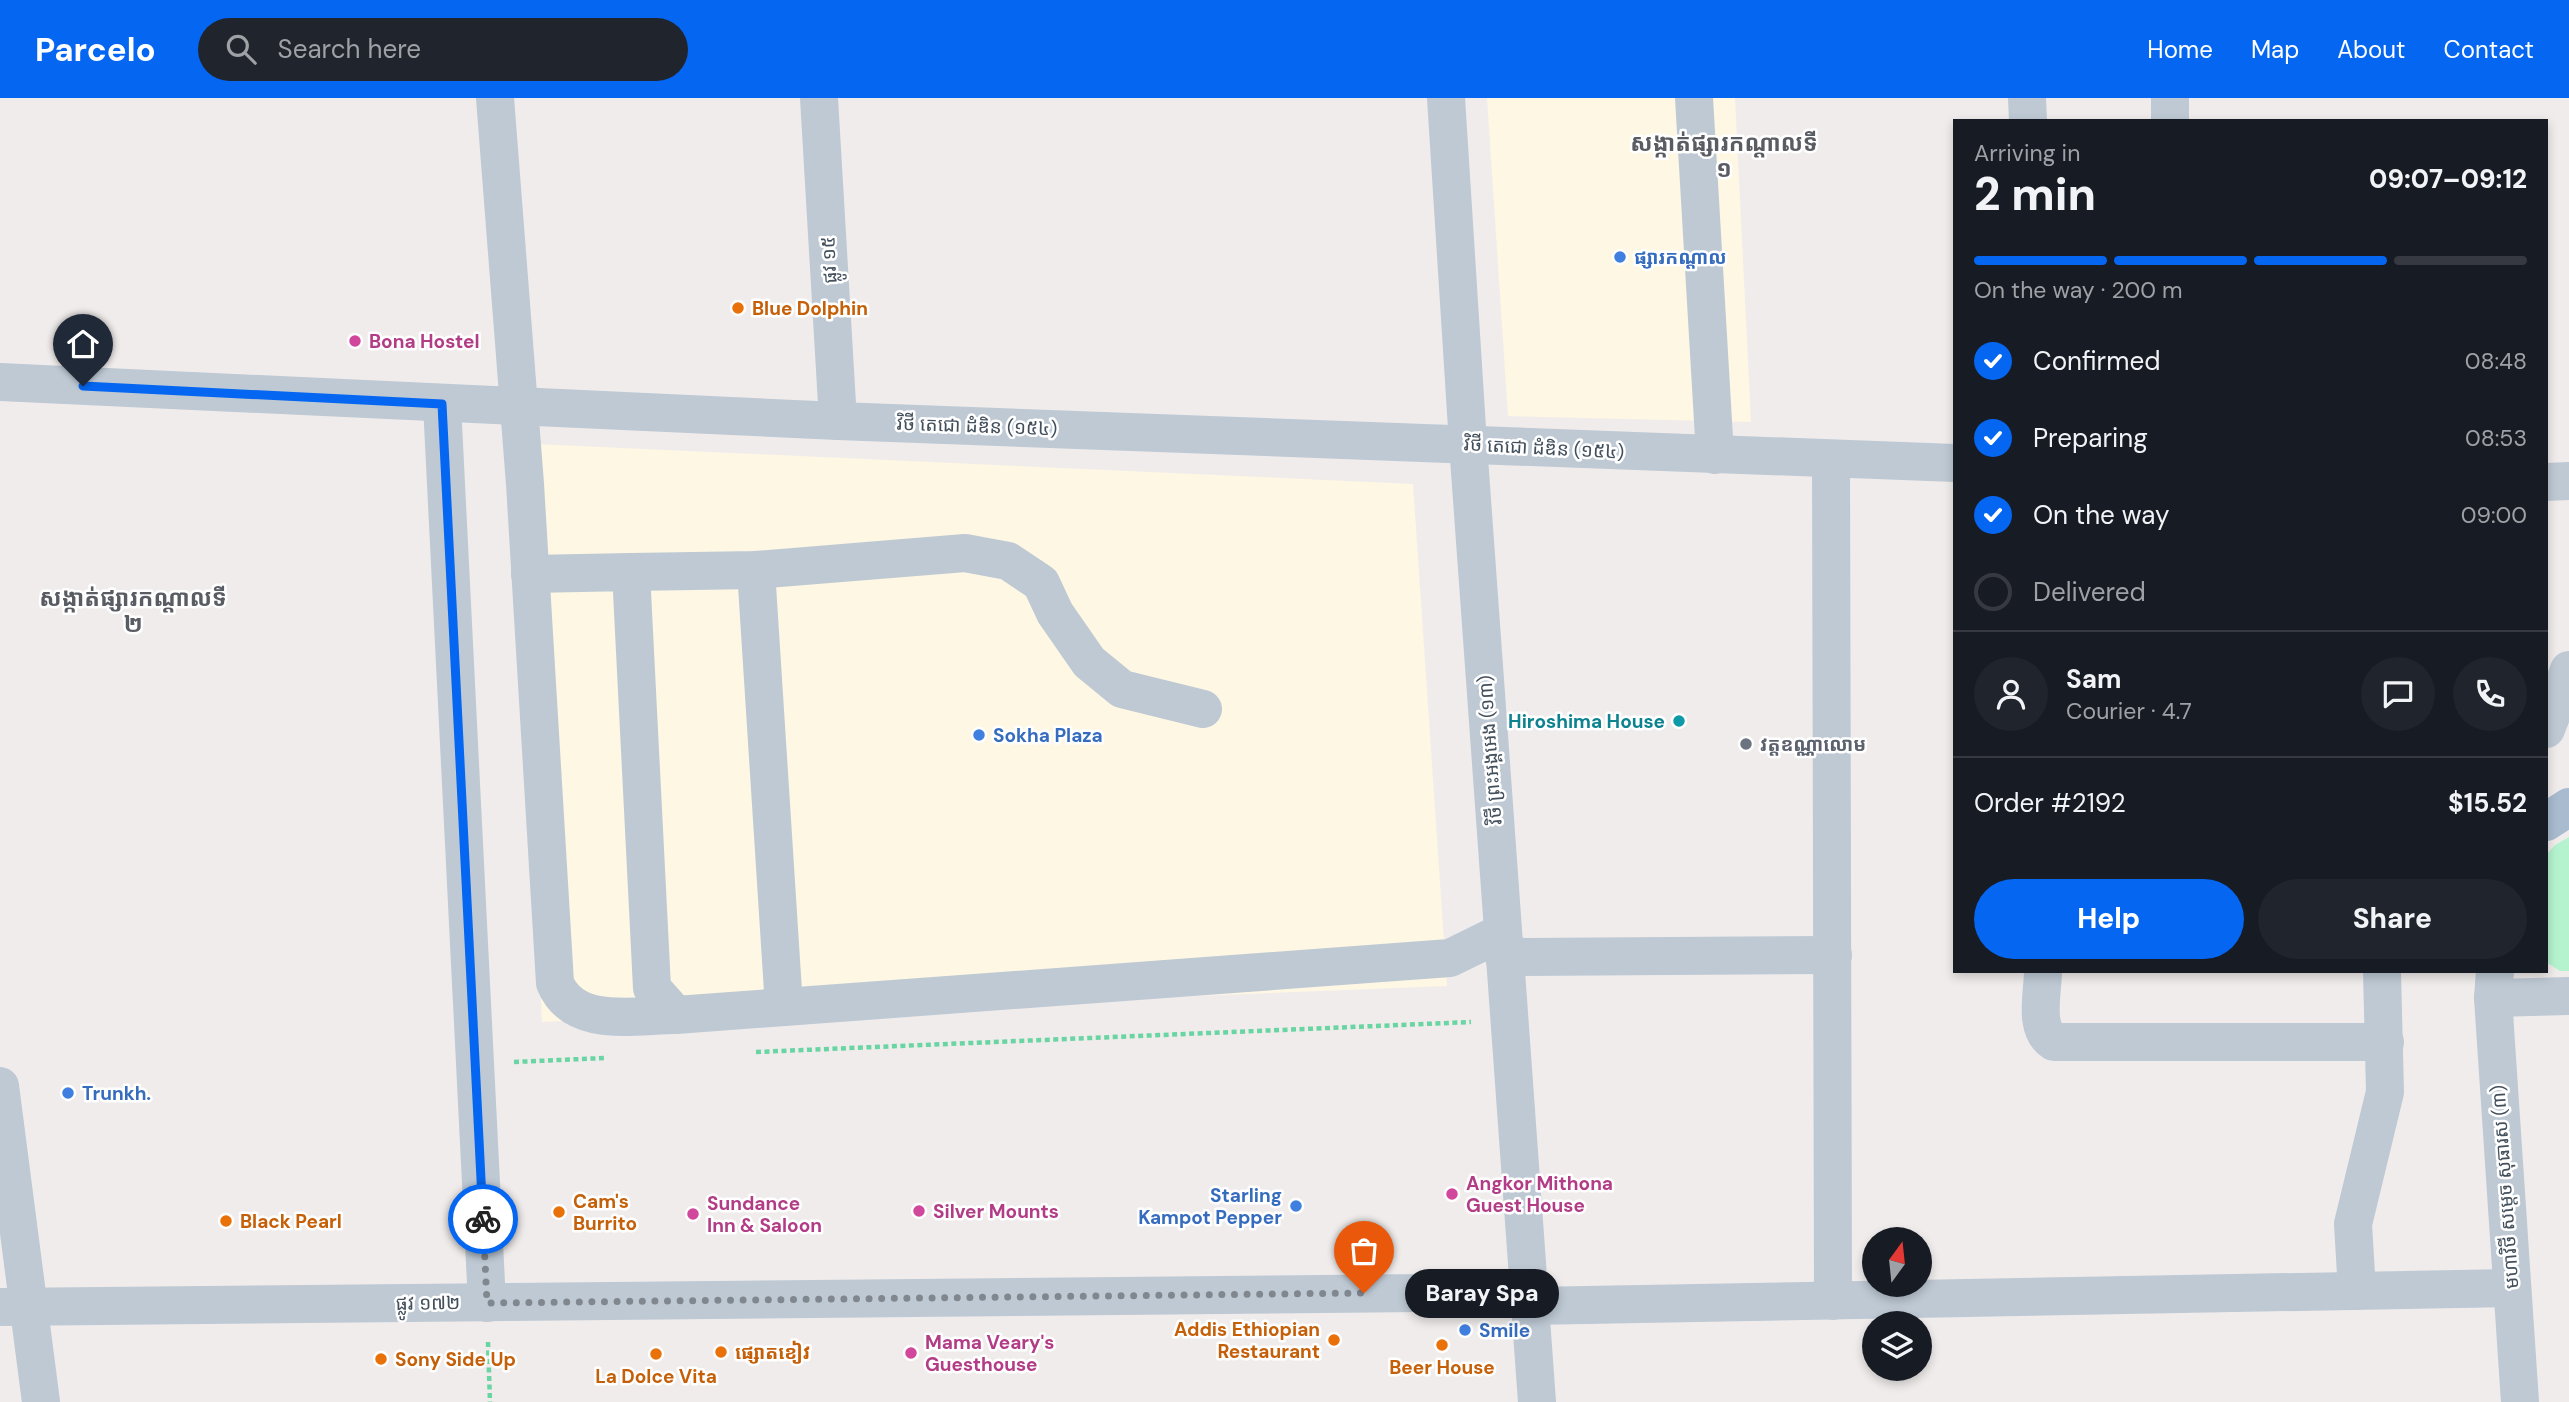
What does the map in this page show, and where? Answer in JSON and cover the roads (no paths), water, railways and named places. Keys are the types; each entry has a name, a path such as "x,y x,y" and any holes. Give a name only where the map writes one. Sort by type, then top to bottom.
{"main road":[{"path":"2548,821 2569,807"}],"street":[{"path":"495,98 530,574 555,983 561,998 578,1011 598,1016 676,1015 1450,958 1504,945 1832,955"},
{"name":"ផ្លូវ ១៥","path":"819,98 838,421"},
{"name":"វិថី ព្រះអង្គអេង (១៣)","path":"1446,98 1468,444 1537,1402"},
{"path":"1693,98 1715,455"},
{"path":"2027,98 2028,119"},
{"path":"2170,98 2170,119"},
{"name":"វិថី តេជោ ដំឌិន (១៥៤)","path":"0,382 838,421 1953,463"},
{"path":"442,404 487,1303"},
{"path":"1831,459 1833,1300"},
{"path":"2548,482 2569,481"},
{"path":"530,574 756,570 965,553 1008,561 1041,583 1055,613 1089,662 1122,689 1203,709"},
{"path":"756,570 784,1007"},
{"path":"631,572 652,988 676,1015"},
{"path":"2548,724 2569,670"},
{"path":"2043,973 2041,1026 2046,1037 2054,1042 2385,1042"},
{"path":"2357,1291 2353,1224 2385,1092 2382,973"},
{"path":"2494,984 2569,996"},
{"name":"មហាវិថី សម្តេច សុធារស (៣)","path":"2494,984 2520,1402"},
{"path":"0,1086 14,1307 41,1402"},
{"name":"ផ្លូវ ១៧២","path":"14,1307 487,1303 1833,1300 2512,1288"}],"place":[{"name":"ផ្សារកណ្ដាល","path":"1620,257"},
{"name":"Blue Dolphin","path":"738,308"},
{"name":"Bona Hostel","path":"355,341"},
{"name":"Hiroshima House","path":"1679,721"},
{"name":"Sokha Plaza","path":"979,735"},
{"name":"វត្តឧណ្ណាលោម","path":"1746,744"},
{"name":"Trunkh.","path":"68,1093"},
{"name":"Angkor Mithona Guest House","path":"1452,1194"},
{"name":"Starling Kampot Pepper","path":"1296,1206"},
{"name":"Silver Mounts","path":"919,1211"},
{"name":"Cam's Burrito","path":"559,1212"},
{"name":"Sundance Inn & Saloon","path":"693,1214"},
{"name":"Black Pearl","path":"226,1221"},
{"name":"Baray Spa","path":"1364,1293"},
{"name":"Smile","path":"1465,1330"},
{"name":"Addis Ethiopian Restaurant","path":"1334,1340"},
{"name":"Beer House","path":"1442,1345"},
{"name":"ផ្សោតខៀវ","path":"721,1352"},
{"name":"Mama Veary's Guesthouse","path":"911,1353"},
{"name":"La Dolce Vita","path":"656,1354"},
{"name":"Sony Side Up","path":"381,1359"}],"district":[{"name":"សង្កាត់ផ្សារកណ្ដាលទី ១","path":"1724,156"},
{"name":"សង្កាត់ផ្សារកណ្ដាលទី ២","path":"133,611"}]}
